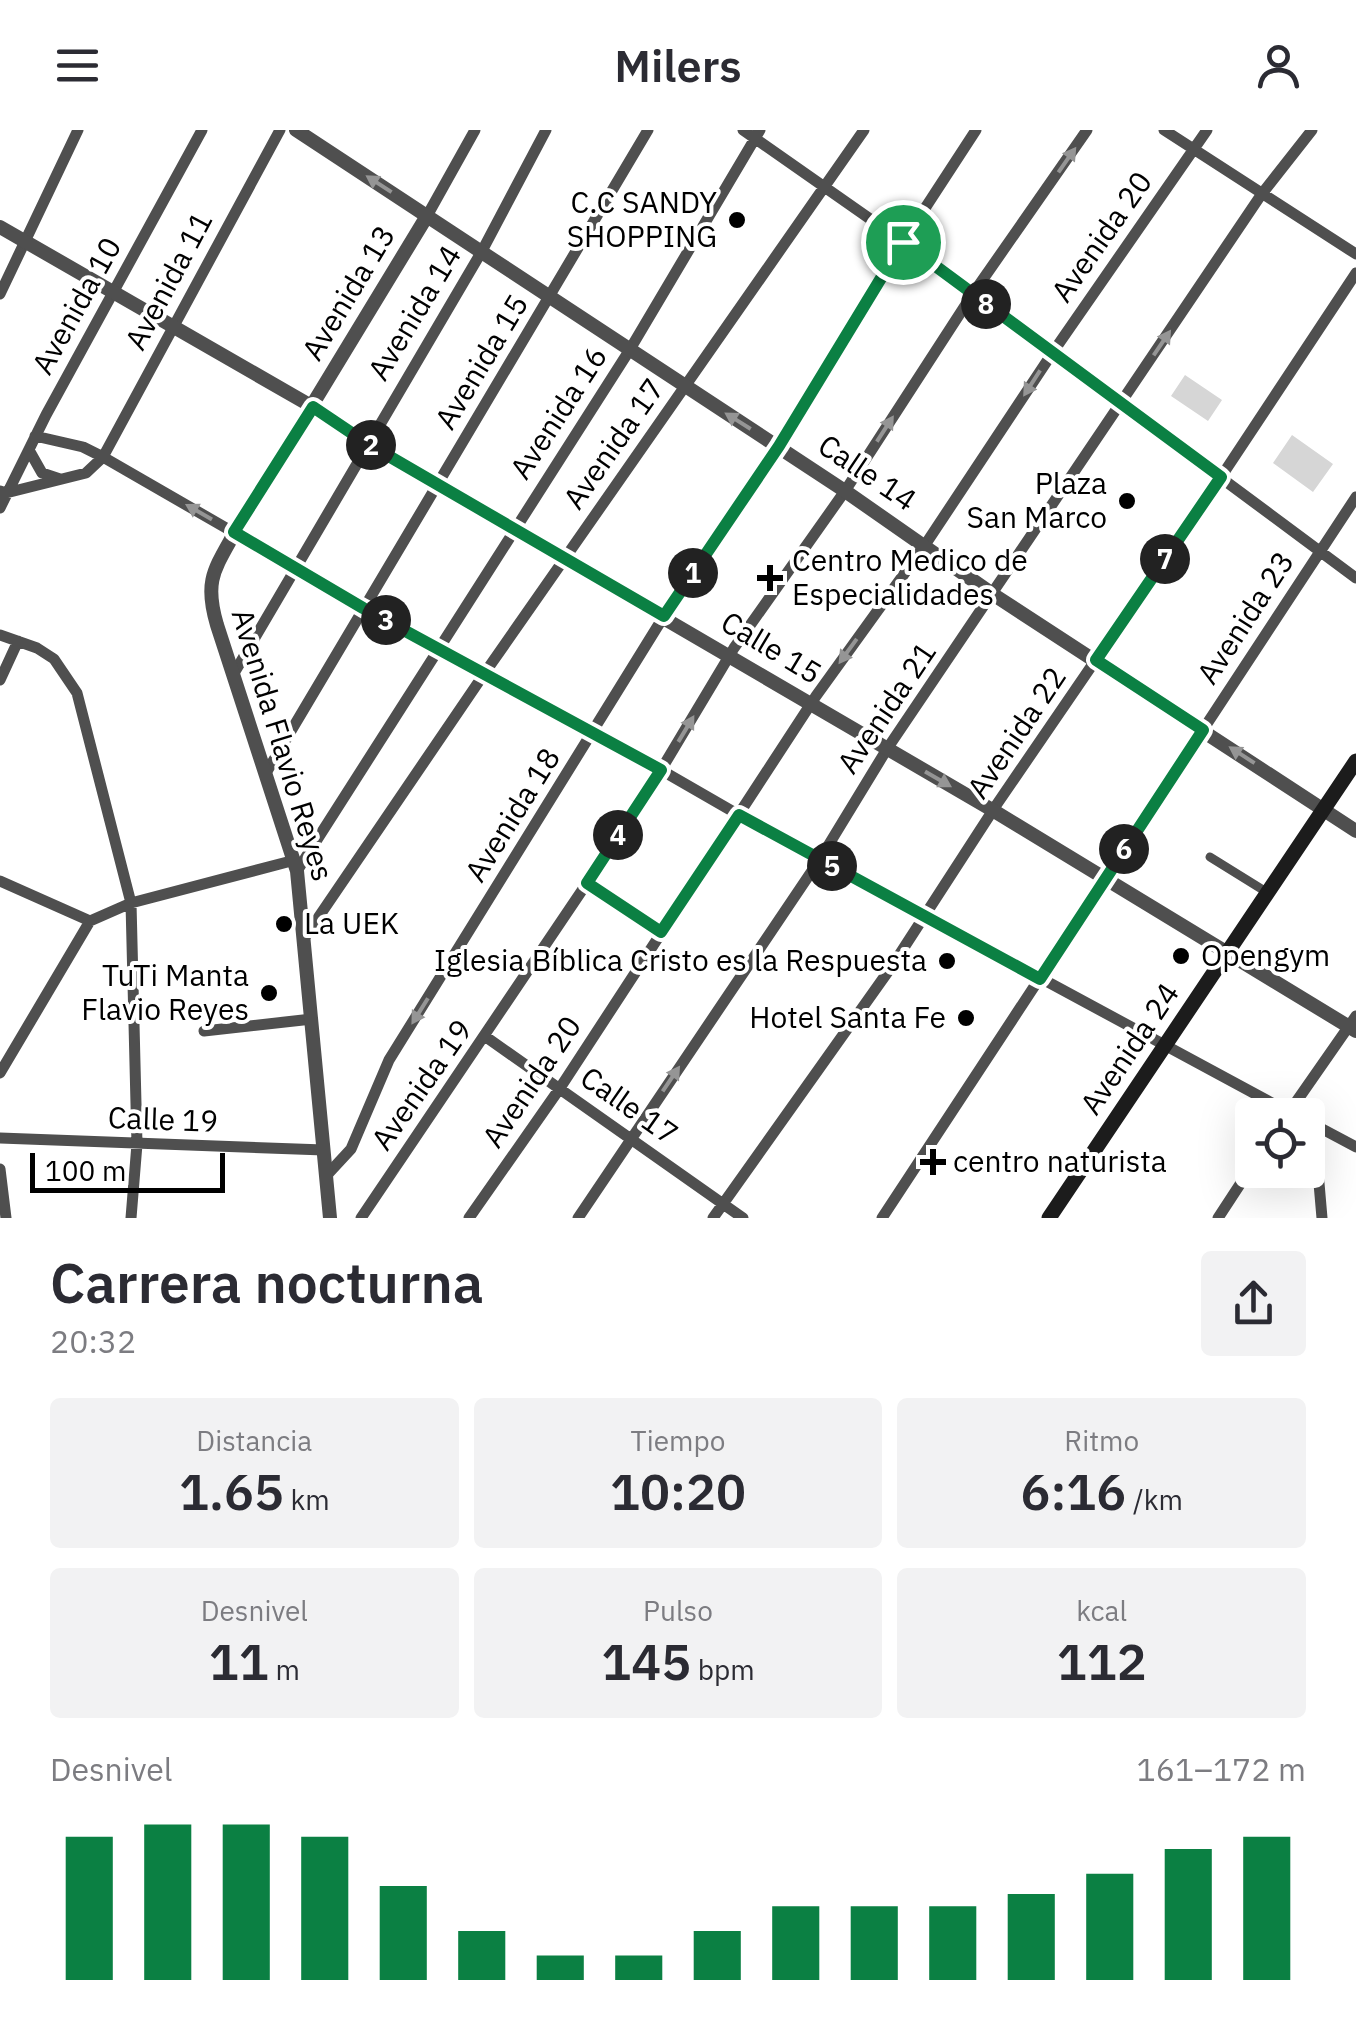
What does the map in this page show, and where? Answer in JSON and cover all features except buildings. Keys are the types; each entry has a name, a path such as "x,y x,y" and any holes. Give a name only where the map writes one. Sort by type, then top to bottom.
{"main road":[{"name":"Avenida 24","path":"1049,1218 1356,760"}],"street":[{"path":"0,294 78,130"},
{"name":"Avenida 10","path":"0,508 3,492 30,450 202,130"},
{"name":"Avenida 11","path":"103,457 280,130"},
{"name":"Calle 14","path":"296,130 1356,831"},
{"name":"Avenida 13","path":"234,532 428,216 475,130"},
{"name":"Avenida 14","path":"234,676 482,251 546,130"},
{"name":"Avenida 15","path":"266,774 648,130"},
{"name":"Avenida 17","path":"305,936 864,130"},
{"name":"Avenida 18","path":"326,1176 351,1149 389,1060 664,616 779,446 976,130"},
{"name":"Avenida 19","path":"360,1218 486,1037 661,770 730,655 1088,130"},
{"path":"1164,130 1356,254"},
{"name":"Avenida 20","path":"469,1218 560,1088 812,704 1207,130"},
{"name":"Avenida 21","path":"578,1218 820,859 887,750 1261,196 1312,130"},
{"path":"753,133 1356,578"},
{"name":"Avenida 16","path":"296,866 628,351 753,133"},
{"name":"Calle 15","path":"0,227 313,407 368,444 514,526 564,560 1354,1024"},
{"name":"Avenida 22","path":"713,1218 925,918 1356,273"},
{"path":"35,436 83,447 103,457 363,608 1260,1098"},
{"path":"30,450 42,472 62,480"},
{"path":"3,492 86,473 103,457"},
{"name":"Avenida 23","path":"882,1218 1356,497"},
{"name":"Avenida Flavio Reyes","path":"234,532 213,572 209,590 296,866 330,1218"},
{"path":"0,635 54,659 77,692 132,903 137,1144 131,1218"},
{"path":"0,680 18,642"},
{"path":"1210,857 1268,893"},
{"path":"0,1073 90,921 132,903 296,866"},
{"path":"0,881 90,921"},
{"path":"587,883 661,932"},
{"path":"204,1032 312,1019"},
{"path":"1301,1098 1354,1024"},
{"name":"Calle 17","path":"486,1037 743,1218"},
{"path":"1325,1130 1356,1147"},
{"name":"Calle 19","path":"0,1138 324,1150"},
{"path":"0,1169 6,1218"},
{"path":"1218,1218 1238,1188"},
{"path":"1319,1188 1322,1218"}],"shaded area":[{"path":"1185,375 1222,400 1208,421 1171,396"},
{"path":"1292,435 1333,464 1313,492 1273,463"}],"place":[{"name":"C.C SANDY SHOPPING","path":"737,220"},
{"name":"Plaza San Marco","path":"1127,501"},
{"name":"Centro Medico de Especialidades","path":"770,578"},
{"name":"La UEK","path":"284,924"},
{"name":"Opengym","path":"1181,956"},
{"name":"Iglesia Bíblica Cristo es la Respuesta","path":"947,961"},
{"name":"TuTi Manta Flavio Reyes","path":"269,993"},
{"name":"Hotel Santa Fe","path":"966,1018"},
{"name":"centro naturista","path":"933,1162"}],"route":[{"path":"903,242 1221,477 1096,660 1203,730 1040,979 739,815 661,932 587,883 661,770 363,608 234,532 313,407 368,444 664,616 779,446 903,242"}]}
